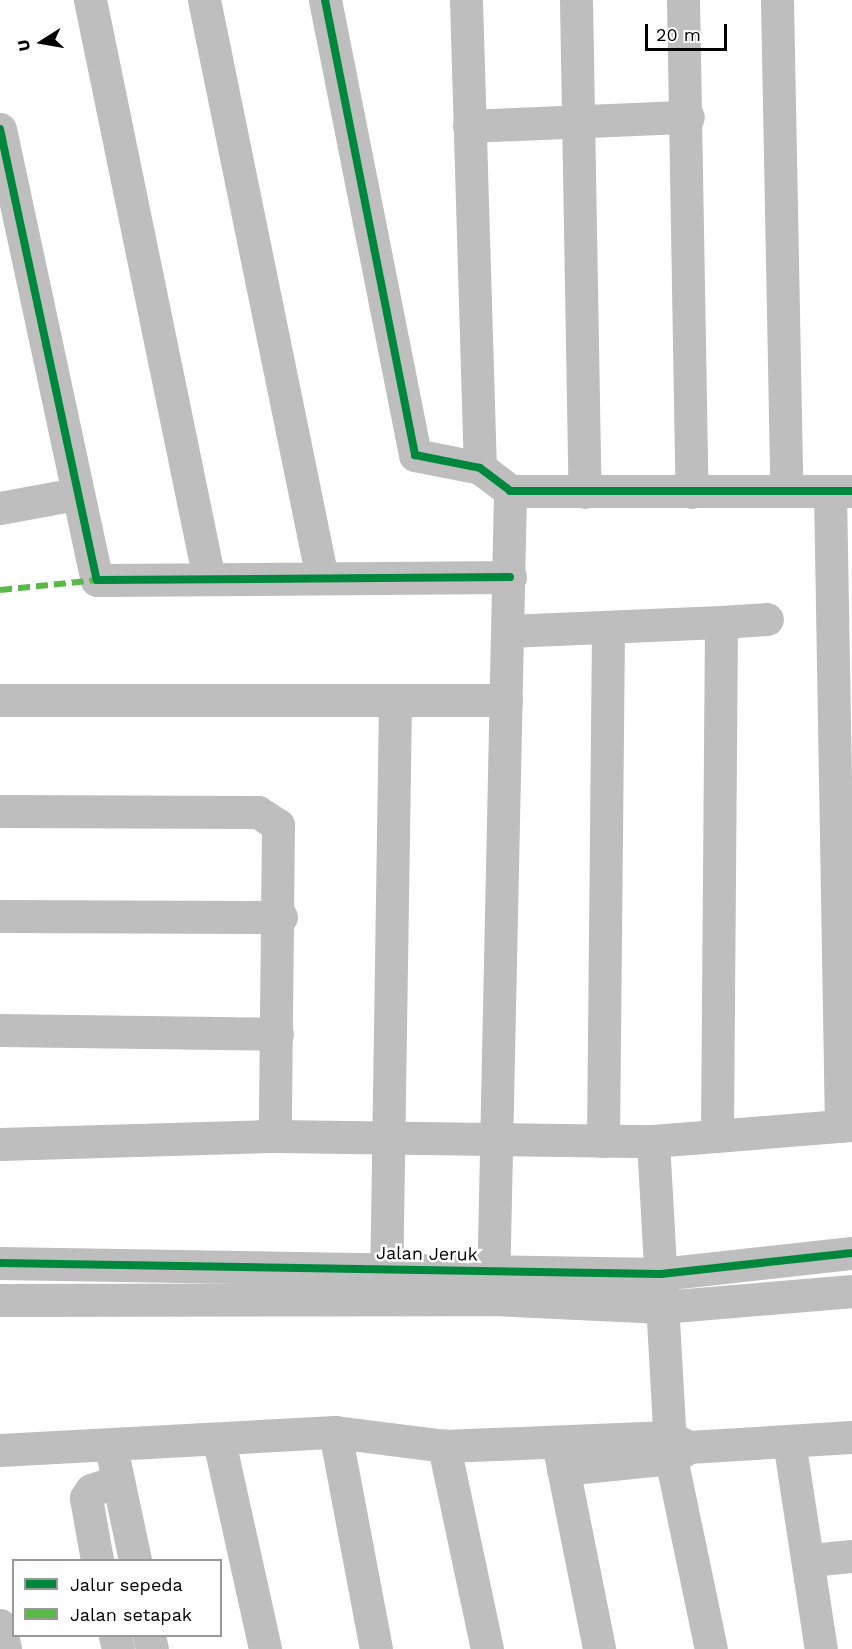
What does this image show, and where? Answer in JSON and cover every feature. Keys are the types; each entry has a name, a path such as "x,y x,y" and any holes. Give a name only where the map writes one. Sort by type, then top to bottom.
{"street":[{"path":"90,0 208,579"},
{"path":"204,0 322,578"},
{"path":"0,1144 275,1136 385,1140 653,1141 847,1125 841,491 510,491 480,468 424,461 411,447 325,0"},
{"path":"466,0 480,468"},
{"path":"576,0 581,119 585,492"},
{"path":"683,0 688,117 692,492"},
{"path":"777,0 786,491"},
{"path":"470,126 581,119 688,117"},
{"path":"0,129 76,494 97,580 510,577"},
{"path":"493,1285 510,577 510,491"},
{"path":"0,508 76,494"},
{"path":"508,631 767,620"},
{"path":"717,1136 721,622"},
{"path":"603,1141 608,627"},
{"path":"0,700 395,704 506,700"},
{"path":"386,1283 385,1140 395,704"},
{"path":"0,811 258,812 278,825 281,835 281,917 275,1136"},
{"path":"0,916 281,917"},
{"path":"0,1030 277,1034"},
{"path":"653,1141 662,1307 676,1447 711,1649"},
{"name":"Jalan Jeruk","path":"0,1263 386,1283 493,1285 661,1274 852,1253"},
{"name":"Jalan Jeruk","path":"0,1300 386,1283"},
{"name":"Jalan Jeruk","path":"493,1285 662,1307 852,1291"},
{"path":"335,1432 376,1649"},
{"path":"0,1450 111,1447 335,1432 444,1446 560,1455 852,1437"},
{"path":"219,1441 265,1649"},
{"path":"789,1441 811,1560 821,1649"},
{"path":"444,1446 487,1649"},
{"path":"111,1447 135,1559"},
{"path":"560,1455 599,1649"},
{"path":"98,1559 86,1498 91,1490 118,1481"},
{"path":"811,1560 852,1556"},
{"path":"0,1625 5,1649"}],"marked path":[{"path":"0,590 97,580"}],"cycle path":[{"path":"325,0 415,455 480,468 510,491 852,491"},
{"path":"0,129 97,580 510,577"},
{"path":"0,1263 661,1274 852,1253"}]}
